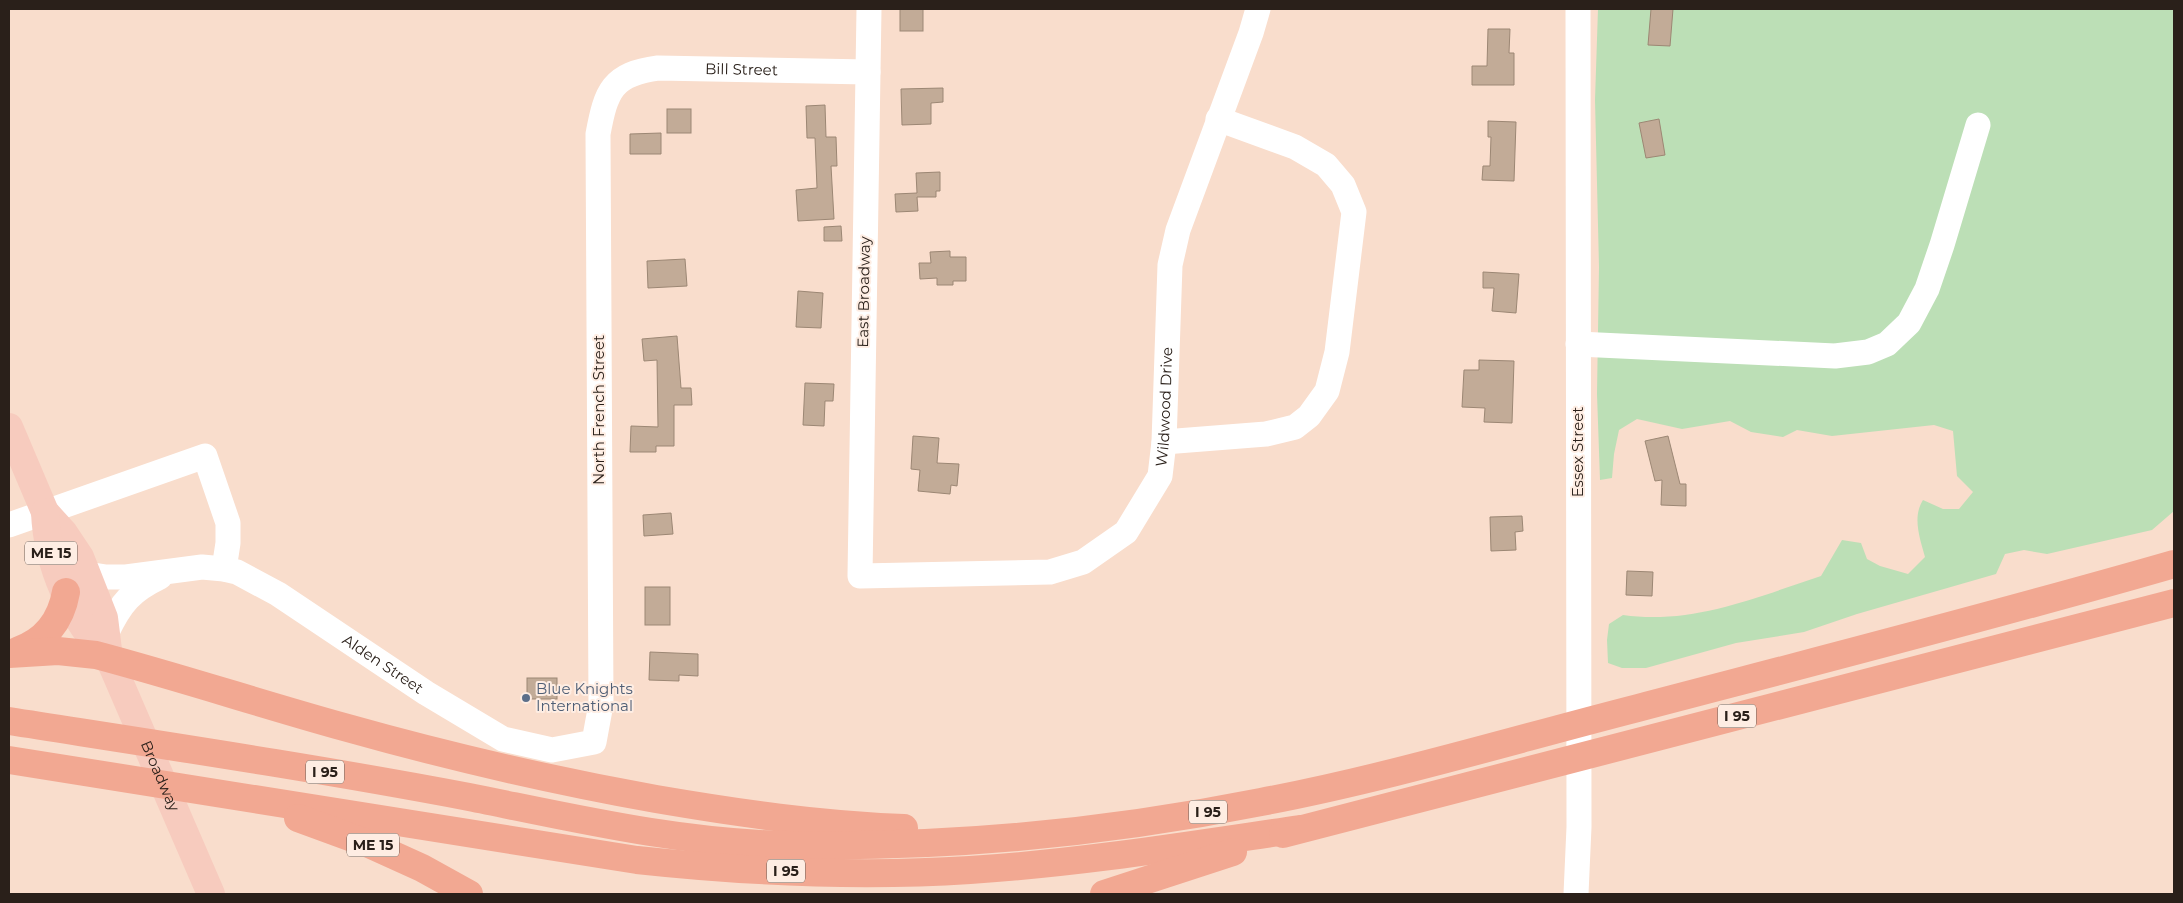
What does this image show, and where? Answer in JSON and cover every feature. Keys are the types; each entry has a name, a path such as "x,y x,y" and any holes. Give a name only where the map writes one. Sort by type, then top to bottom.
{"highway":[{"name":"I 95","path":"9,721 450,794 588,822 704,839 782,845 846,846 1078,832 1206,812 1324,790 2040,602 2174,564"},
{"path":"9,654 29,647 46,634 58,617 66,592"},
{"name":"I 95","path":"9,760 638,860 730,869 794,872 905,872 1000,867 1165,850 1300,829 2174,603"},
{"path":"9,654 72,652 108,645 343,727 536,776 745,814 833,824 906,828 952,841"},
{"name":"ME 15","path":"274,801 299,818 369,844 422,868 470,894"},
{"path":"1104,894 1300,829"}],"main road":[{"name":"Broadway","path":"9,427 45,512 50,551 80,624 108,645"},
{"name":"Broadway","path":"45,512 73,544 100,604 108,645 210,894"}],"street":[{"name":"East Broadway","path":"860,576 868,9"},
{"name":"Wildwood Drive","path":"860,576 1050,572 1083,562 1126,532 1138,515 1160,476 1164,442 1170,266 1178,230 1251,33 1258,9"},
{"name":"Essex Street","path":"1576,894 1579,827 1578,9"},
{"name":"Bill Street","path":"618,82 636,71 658,68 868,72"},
{"name":"North French Street","path":"594,742 601,704 598,134 604,104 618,82"},
{"path":"1164,442 1266,434 1294,427 1309,416 1326,391 1337,352 1354,212 1343,185 1326,165 1295,147 1218,119"},
{"path":"1578,344 1835,356 1868,352 1887,344 1909,323 1927,289 1978,125"},
{"path":"9,525 205,456 228,523 229,533 224,568"},
{"name":"Alden Street","path":"87,574 116,578 202,567 224,568 249,578 271,590 426,694 503,739 552,750 594,742"},
{"name":"Alden Street","path":"108,645 119,609 130,594 148,583 176,571"}],"green space":[{"path":"1598,9 2174,9 2174,511 2152,530 2047,554 2024,550 2005,554 1996,574 1857,614 1804,632 1736,643 1646,668 1622,668 1608,663 1607,640 1609,624 1623,615 1649,617 1699,613 1748,600 1821,576 1842,540 1861,543 1867,559 1880,566 1908,574 1925,557 1917,521 1923,500 1943,509 1959,509 1973,492 1957,476 1953,431 1934,425 1832,436 1797,430 1783,437 1751,432 1730,421 1682,429 1637,419 1619,430 1612,478 1600,480 1597,394 1599,267 1595,100"}],"building":[{"path":"900,9 923,9 923,31 900,31"},
{"path":"1651,9 1673,9 1670,46 1648,45"},
{"path":"1488,29 1510,29 1509,53 1514,53 1514,85 1472,85 1472,66 1487,66"},
{"path":"943,88 943,102 931,103 931,124 902,125 901,89"},
{"path":"825,105 826,137 836,137 837,166 831,166 834,219 798,221 796,190 817,188 815,138 807,138 806,106"},
{"path":"667,109 691,109 691,133 667,133"},
{"path":"1659,119 1665,155 1646,158 1639,123"},
{"path":"1488,121 1516,122 1514,181 1482,180 1483,166 1490,166 1491,137 1488,137"},
{"path":"661,133 661,154 630,154 630,134"},
{"path":"940,172 940,191 936,191 936,197 917,197 918,211 896,212 895,194 917,193 916,173"},
{"path":"841,226 842,241 824,241 824,227"},
{"path":"950,251 950,257 966,257 966,281 953,281 953,285 937,285 937,278 920,279 919,263 931,263 930,252"},
{"path":"685,259 687,286 648,288 647,261"},
{"path":"1483,272 1519,274 1516,313 1492,311 1494,288 1483,288"},
{"path":"798,291 823,293 821,328 796,327"},
{"path":"677,336 681,388 691,388 692,405 674,405 674,446 656,446 656,452 630,452 631,426 658,427 657,360 644,361 642,339"},
{"path":"1479,360 1514,361 1512,423 1484,422 1485,408 1462,407 1464,370 1479,370"},
{"path":"805,383 834,384 833,401 825,401 824,426 803,425"},
{"path":"913,436 939,438 937,463 959,464 957,486 951,485 950,494 918,491 920,470 911,469"},
{"path":"1668,436 1680,484 1686,484 1686,506 1661,505 1662,480 1655,481 1645,441"},
{"path":"671,513 673,534 644,536 643,515"},
{"path":"1522,516 1523,531 1515,532 1516,550 1491,551 1490,517"},
{"path":"1627,571 1653,572 1652,596 1626,595"},
{"path":"645,587 670,587 670,625 645,625"},
{"path":"650,652 698,654 698,676 679,675 679,681 649,680"},
{"path":"527,678 557,678 557,699 527,699"}],"place":[{"name":"Blue Knights International","path":"526,698"}]}
